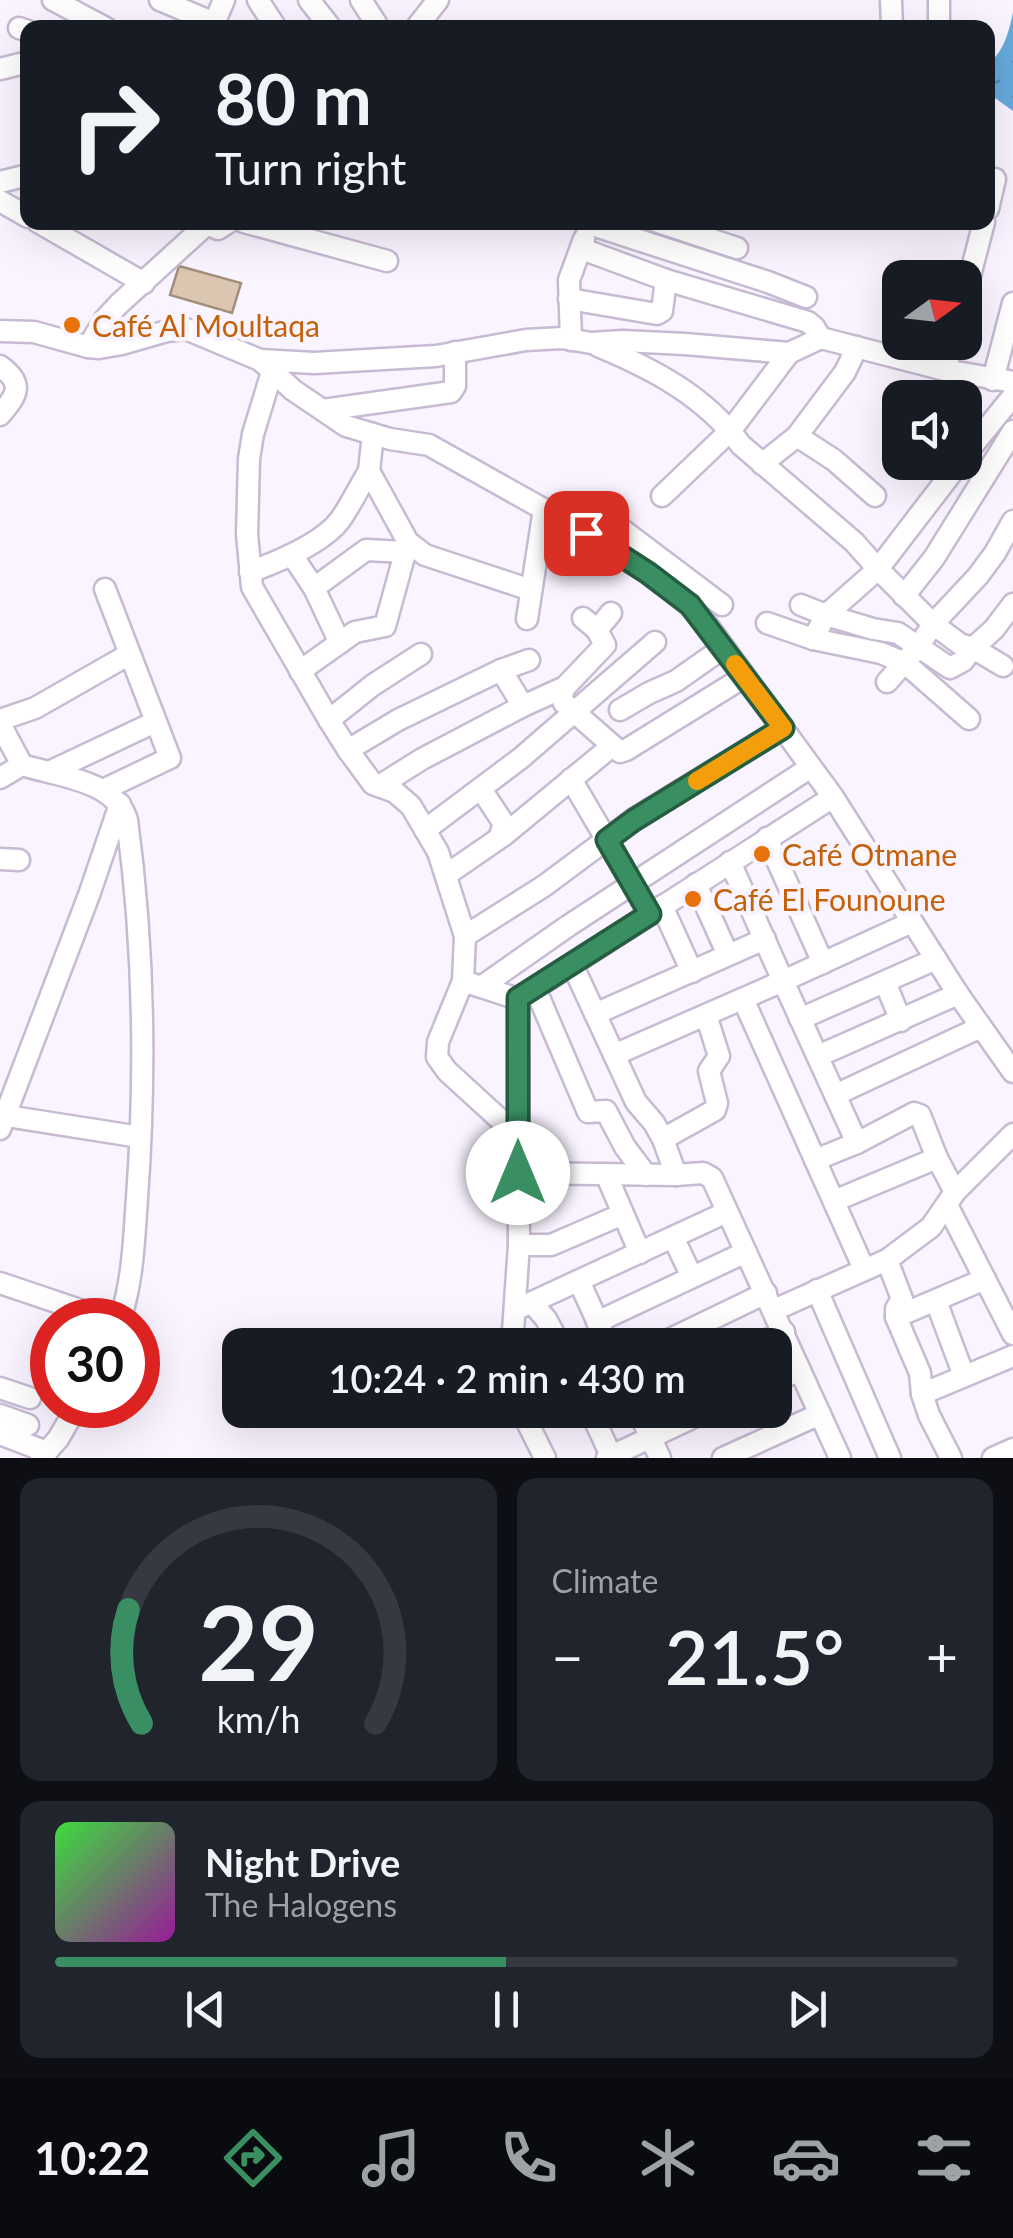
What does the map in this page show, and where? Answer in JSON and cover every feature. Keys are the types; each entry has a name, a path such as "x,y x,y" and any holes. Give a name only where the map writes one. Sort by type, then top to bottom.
{"street":[{"path":"53,0 85,20"},
{"path":"160,0 220,18"},
{"path":"309,0 325,20"},
{"path":"422,20 438,0"},
{"path":"52,230 144,283"},
{"path":"88,347 112,312 200,230"},
{"path":"273,230 387,261"},
{"path":"581,341 569,299 569,280 582,249 584,230"},
{"path":"606,230 806,297"},
{"path":"974,260 982,230"},
{"path":"692,288 716,231 737,248"},
{"path":"582,249 666,280 808,322 821,338"},
{"path":"569,299 657,314 662,312 666,280"},
{"path":"662,496 730,430 789,353 821,338 1003,381 1013,303"},
{"path":"0,331 34,332 88,347 186,330 266,366 346,426 429,445 722,605"},
{"path":"266,366 436,356 526,340 562,338 789,353"},
{"path":"581,341 669,380 706,407 741,445 854,542 933,624 960,644 1003,666"},
{"path":"762,464 797,436 844,372 857,347"},
{"path":"324,410 451,392 455,386 455,352"},
{"path":"946,370 948,360"},
{"path":"0,366 12,376 16,393 0,415"},
{"path":"266,366 249,459 248,534 254,592 348,750 372,782 390,789 411,806 438,852 465,936 472,984"},
{"path":"982,434 1013,396"},
{"path":"904,596 934,558 958,516 989,488 1013,431"},
{"path":"250,572 292,555 338,522 369,471 372,434"},
{"path":"797,436 834,460 875,496"},
{"path":"300,671 356,632 385,626 406,547 369,471"},
{"path":"813,639 826,616 878,570 946,480"},
{"path":"527,619 544,509"},
{"path":"887,682 978,576 1013,521"},
{"path":"616,525 690,605 783,728 833,797 958,994 1013,1072"},
{"path":"314,588 366,550 406,547 531,590"},
{"path":"292,555 314,588 340,644"},
{"path":"104,589 170,759 104,790"},
{"path":"801,605 872,629 898,632 950,668 964,662 1013,604"},
{"path":"611,613 590,624 606,645 561,696 617,751 626,750 744,677"},
{"path":"767,623 905,663 968,719"},
{"path":"425,830 575,713 655,642"},
{"path":"620,710 676,681 723,648"},
{"path":"329,720 421,654"},
{"path":"22,765 0,722 35,708 128,655"},
{"path":"348,750 398,720 528,660"},
{"path":"501,670 522,706"},
{"path":"572,680 598,693"},
{"path":"379,786 572,680"},
{"path":"49,772 155,722"},
{"path":"465,936 544,886 634,820 783,728"},
{"path":"446,875 504,835 612,746"},
{"path":"0,778 22,765 49,772 104,790 126,815 142,1020 140,1138 131,1279 126,1298"},
{"path":"518,1136 436,1057 438,1042 472,984 810,767"},
{"path":"570,780 692,972"},
{"path":"482,788 504,824 504,835"},
{"path":"472,984 526,993 833,797"},
{"path":"120,804 2,1120 140,1138"},
{"path":"767,838 823,963"},
{"path":"730,862 857,1143"},
{"path":"696,884 728,956"},
{"path":"614,1055 912,922"},
{"path":"595,1014 764,939"},
{"path":"800,1019 936,959"},
{"path":"572,964 636,1102 654,1124 676,1175"},
{"path":"885,982 901,1021"},
{"path":"517,1328 524,1306 518,1246 518,1136 526,993"},
{"path":"526,993 588,1112 606,1111 625,1147 646,1174"},
{"path":"818,1056 958,994"},
{"path":"743,998 864,1269"},
{"path":"662,1139 715,1110 718,1103 710,1072 719,1056 706,1015"},
{"path":"836,1095 982,1027"},
{"path":"815,1160 914,1113 920,1115 951,1199 1013,1334"},
{"path":"701,1328 769,1301 817,1290 887,1260 930,1226 1013,1134"},
{"path":"834,1201 937,1158"},
{"path":"518,1173 708,1174 782,1328"},
{"path":"606,1174 640,1253"},
{"path":"524,1306 726,1212"},
{"path":"518,1246 551,1246 624,1214"},
{"path":"673,1237 692,1277"},
{"path":"597,1322 746,1252"},
{"path":"887,1260 902,1299 896,1316 920,1373 929,1415 950,1458"},
{"path":"896,1316 985,1279"},
{"path":"578,1282 600,1328"},
{"path":"0,1283 44,1298"},
{"path":"817,1290 890,1458"},
{"path":"936,1300 964,1376"},
{"path":"524,1306 546,1319 551,1328"},
{"path":"792,1351 820,1414 831,1455"},
{"path":"922,1394 1013,1356"},
{"path":"792,1374 800,1370"},
{"path":"0,1388 30,1398"},
{"path":"723,1458 820,1414"},
{"path":"0,1415 28,1425"},
{"path":"0,1434 44,1455 62,1428"},
{"path":"529,1428 545,1458"},
{"path":"598,1428 610,1457 670,1428"},
{"path":"647,1428 660,1458"}],"water":[{"path":"1013,12 1013,111 995,98 995,58 1008,34"}],"building":[{"path":"179,266 241,283 232,313 170,295"}],"slow traffic":[{"path":"697,781 783,728 735,664"}],"place":[{"name":"Café Al Moultaqa","path":"72,325"},
{"name":"Café Otmane","path":"762,854"},
{"name":"Café El Founoune","path":"693,899"}],"route":[{"path":"518,1173 518,998 650,914 607,840 783,728 690,605 586,533"}]}
